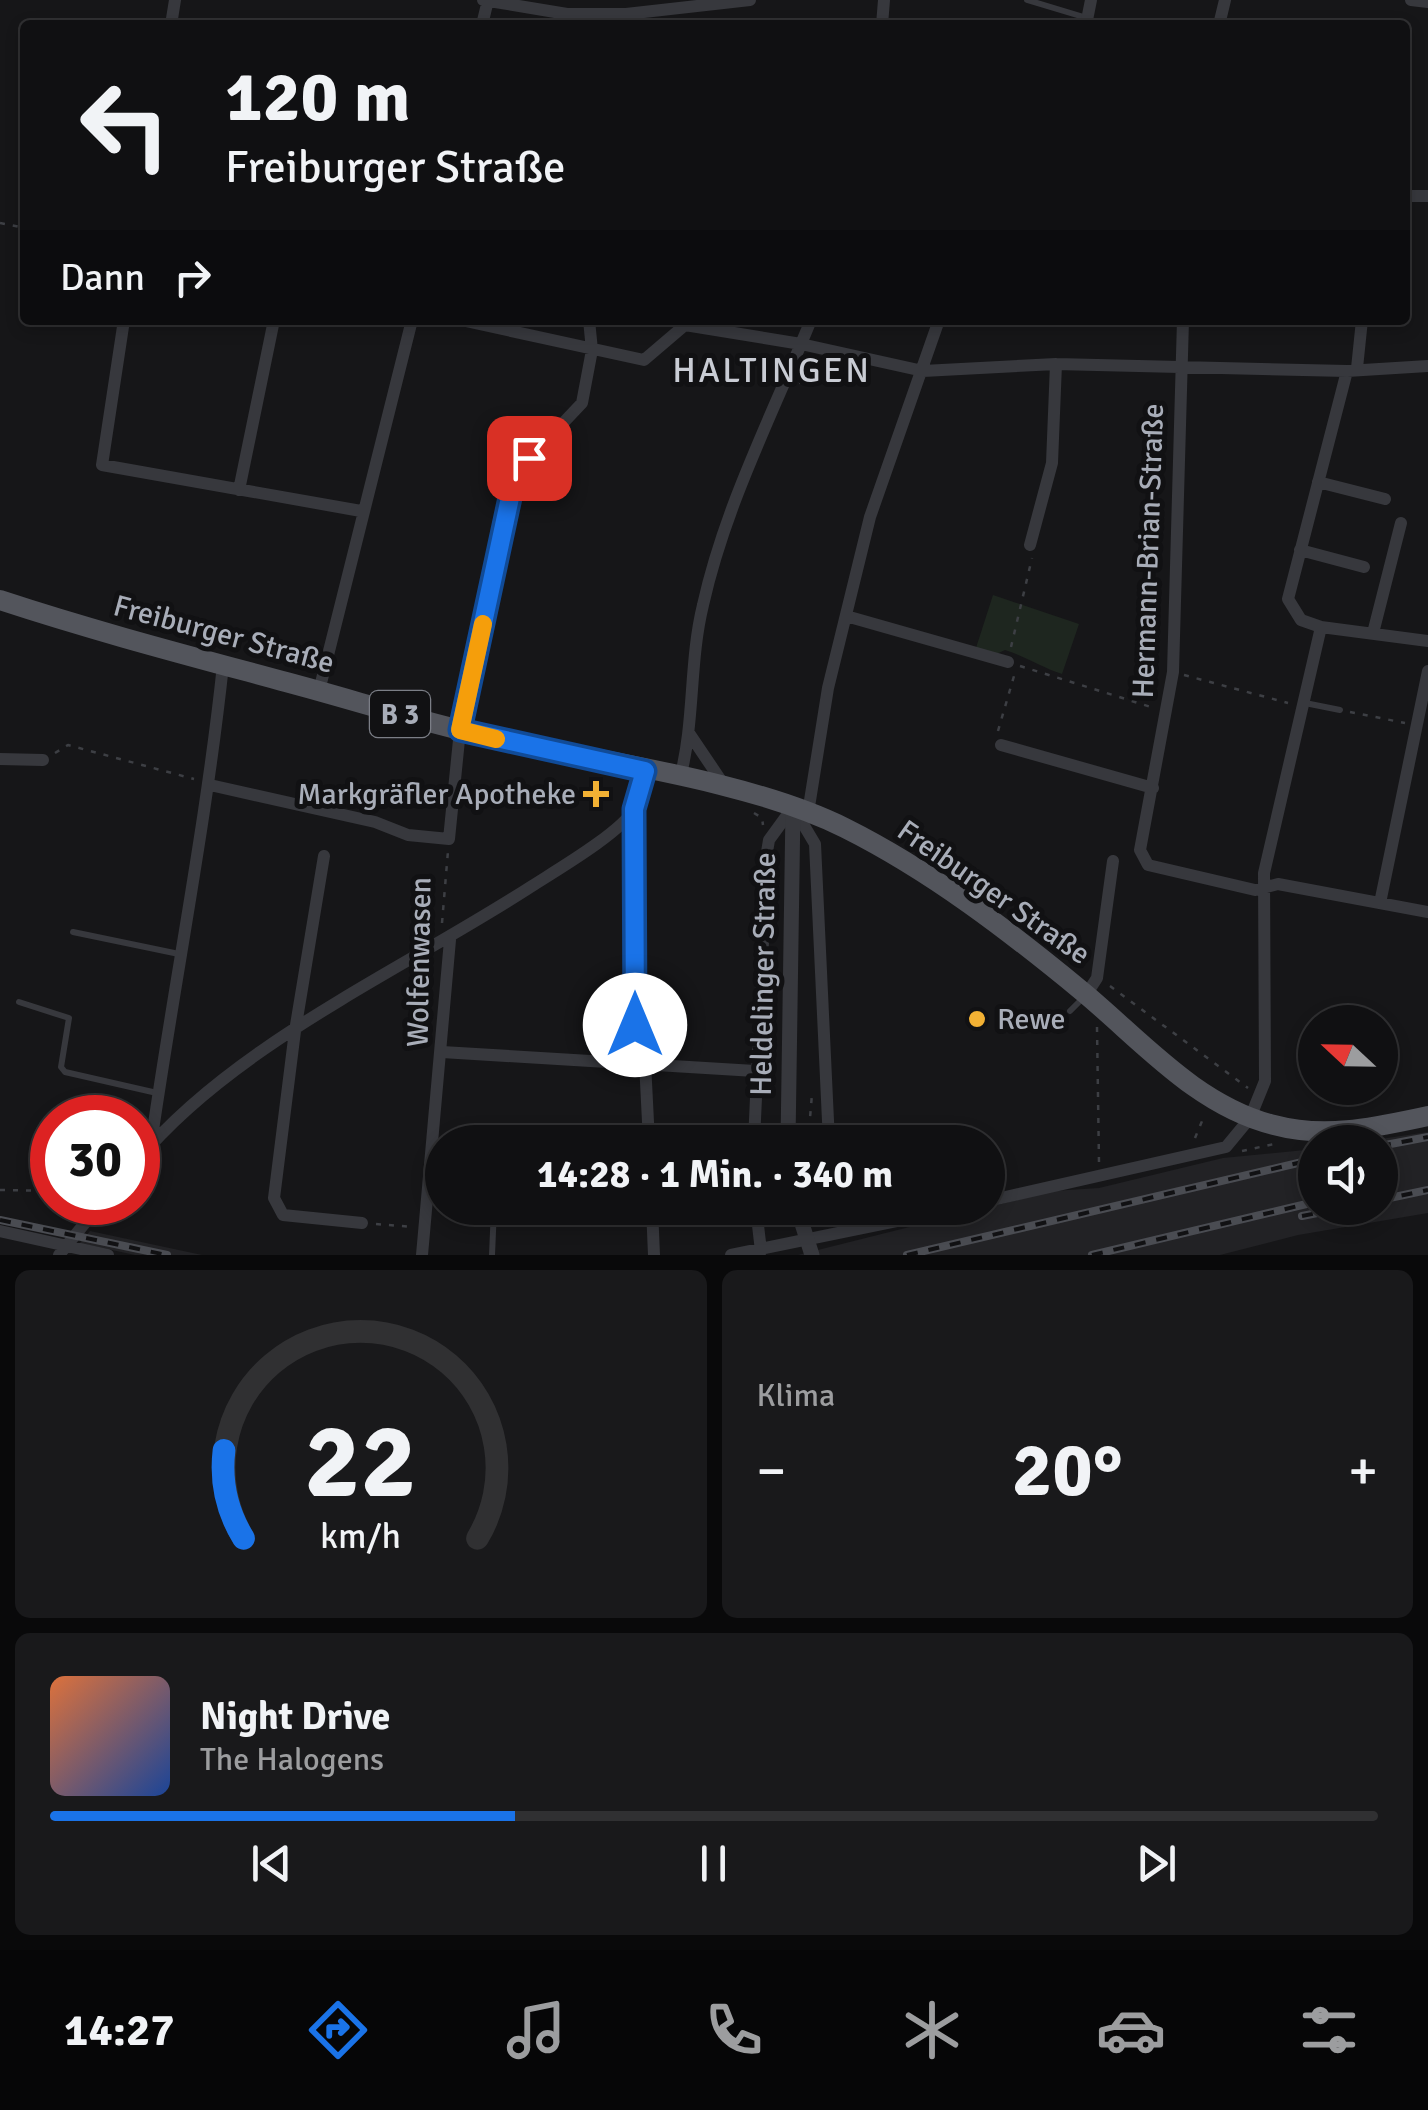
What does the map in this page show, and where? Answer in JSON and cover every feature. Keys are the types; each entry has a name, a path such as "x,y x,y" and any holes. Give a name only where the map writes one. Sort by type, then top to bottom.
{"main road":[{"name":"Freiburger Straße","path":"0,600 460,730 680,778 801,810 846,828 940,884 1091,986 1188,1082 1250,1118 1286,1128 1337,1132 1428,1116"}],"street":[{"path":"486,0 630,13 750,0"},
{"path":"1411,0 1428,2"},
{"path":"123,325 102,465 361,511"},
{"path":"239,490 273,325"},
{"path":"320,691 361,511 411,325"},
{"path":"483,325 644,360 685,326 801,344 923,371 1056,364 1352,370 1428,366"},
{"name":"Wolfenwasen","path":"448,840 460,730 511,493 529,458 582,403 592,350 590,325"},
{"path":"680,778 698,696 702,608 716,556 809,325"},
{"path":"754,1125 769,840 801,810 815,768 870,517 937,325"},
{"name":"Hermann-Brian-Straße","path":"1184,325 1180,550 1173,672 1140,850 1148,865 1255,890 1278,884 1428,912"},
{"path":"1361,325 1288,599 1301,620 1320,627 1428,641"},
{"path":"1030,544 1052,463 1056,364"},
{"path":"1318,482 1384,499"},
{"path":"1373,633 1401,524"},
{"path":"1300,550 1364,567"},
{"path":"846,616 1013,664"},
{"path":"1005,1197 1226,1147 1250,1118 1265,1081 1268,887 1264,873 1320,627"},
{"path":"158,1093 210,784 223,665"},
{"path":"1380,903 1428,671"},
{"path":"689,733 728,790"},
{"path":"1001,745 1153,788"},
{"path":"0,758 44,760"},
{"path":"645,771 634,809 640,1062 646,1125"},
{"path":"210,784 375,822 408,835 448,840"},
{"path":"160,1136 206,1095 295,1030 450,940 585,853 634,809"},
{"path":"801,810 816,856 828,1125"},
{"name":"Heldelinger Straße","path":"789,1125 801,810"},
{"path":"324,856 295,1030 275,1205 292,1217 362,1223"},
{"name":"Freiburger Straße","path":"1091,986 1113,861"},
{"name":"Wolfenwasen","path":"422,1255 450,940"},
{"path":"442,1052 755,1071"},
{"path":"62,1250 83,1225"},
{"path":"653,1225 654,1255"},
{"path":"758,1225 761,1251"},
{"path":"802,1225 812,1255"},
{"path":"731,1255 784,1247 871,1225"},
{"path":"0,1231 62,1250 108,1255"}],"lane":[{"path":"1027,0 1082,20"},
{"path":"1303,705 1340,710"},
{"path":"72,932 179,954"},
{"path":"1070,1011 1091,986"},
{"path":"18,1002 70,1018 60,1067 65,1072 158,1093"},
{"path":"492,1255 493,1225"}],"path":[{"path":"783,385 837,374 861,357"},
{"path":"1001,745 994,743 1013,664 1016,611 1034,552 1030,544"},
{"path":"1013,664 1167,711"},
{"path":"1173,672 1303,705"},
{"path":"1340,710 1417,725"},
{"path":"44,760 68,744 210,784"},
{"name":"Wolfenwasen","path":"448,840 441,937 450,940"},
{"path":"1091,986 1260,1097"},
{"path":"1099,1020 1094,1041 1099,1178"},
{"path":"1226,1147 1230,1153 1283,1142"},
{"path":"0,1190 30,1191"},
{"path":"362,1223 424,1228"}],"shaded area":[{"path":"993,595 1079,624 1062,674 1005,650 992,656 975,651"},
{"path":"1428,1132 1428,1213 1398,1218 1398,1136"},
{"path":"1298,1151 1298,1225 1357,1225 1220,1255 798,1255 918,1225 1005,1225 1005,1203 1053,1191 1099,1188 1223,1158"},
{"path":"90,1231 202,1255 135,1255 80,1243"}],"railway":[{"path":"1398,1143 1428,1137"},
{"path":"907,1255 1298,1163"},
{"path":"1398,1196 1428,1190"},
{"path":"1092,1255 1298,1206"},
{"path":"0,1220 167,1255"}],"slow traffic":[{"path":"483,624 460,730 496,739"}],"place":[{"name":"Markgräfler Apotheke","path":"596,794"},
{"name":"Rewe","path":"977,1019"}],"district":[{"name":"HALTINGEN","path":"772,370"}],"route":[{"path":"529,458 511,493 460,730 645,771 634,809 635,1025"}]}
